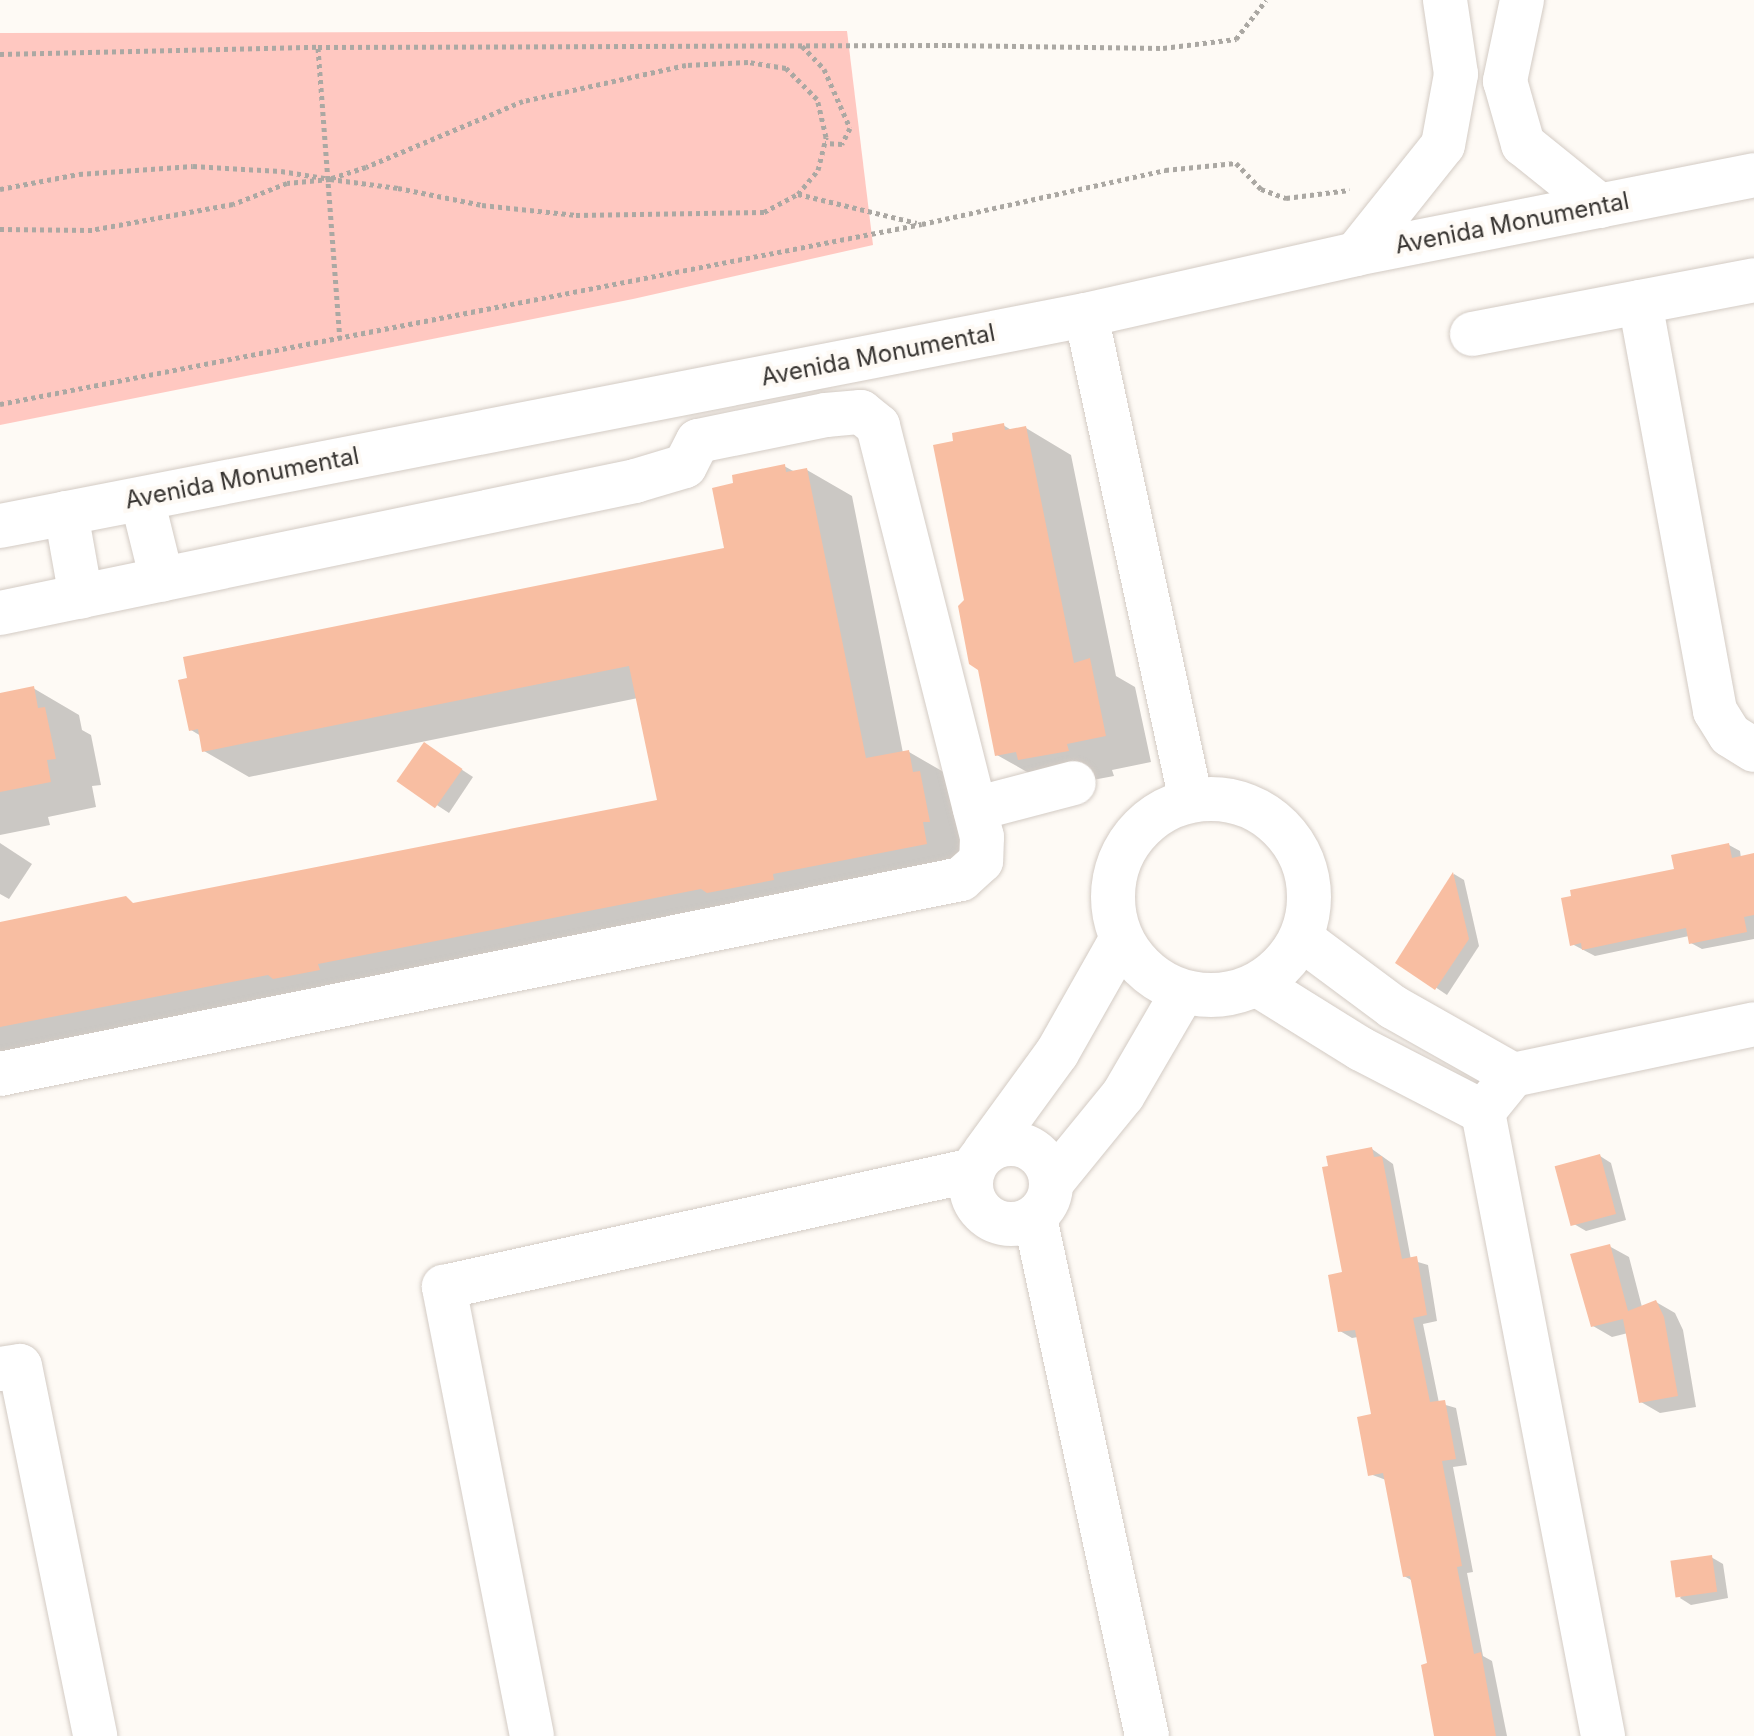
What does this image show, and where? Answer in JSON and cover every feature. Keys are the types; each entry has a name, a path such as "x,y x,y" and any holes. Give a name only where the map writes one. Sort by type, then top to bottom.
{"street":[{"path":"1356,254 1443,145 1456,74 1445,0"},
{"path":"1522,0 1505,81 1523,144 1600,206"},
{"name":"Avenida Monumental","path":"0,526 1086,315 1356,254 1754,175"},
{"path":"1472,334 1754,280"},
{"path":"1640,302 1715,711 1730,735 1754,750"},
{"path":"1086,315 1191,799"},
{"path":"0,613 647,478 685,466 698,441 826,415 861,412 878,426 982,837 981,861 961,879 0,1074"},
{"path":"142,499 162,580"},
{"path":"66,513 81,597"},
{"path":"975,809 1074,783"},
{"path":"1191,799 1240,801 1283,826 1308,869 1303,940 1288,962 1258,985 1222,996 1183,992 1149,975 1121,940 1111,896 1121,852 1150,818 1191,799"},
{"path":"1121,940 1057,1053 978,1162 970,1190 978,1209 995,1222 1015,1225 1044,1200 1123,1095 1183,992"},
{"path":"1303,940 1393,1007 1513,1075"},
{"path":"1258,985 1361,1049 1483,1112"},
{"path":"1603,1736 1483,1112 1513,1075 1754,1024"},
{"path":"532,1736 444,1287 978,1162 1005,1144 1028,1147 1045,1161 1044,1200 1147,1736"},
{"path":"0,1369 20,1366 95,1736"}],"path":[{"path":"0,54 318,47 1163,48 1236,39 1266,0"},
{"path":"801,46 824,69 850,128 842,144 825,143"},
{"path":"318,47 340,338"},
{"path":"0,189 79,174 193,166 281,171 330,179 482,205 576,215 764,212 798,194 818,170 825,143 817,99 786,68 748,62 686,65 523,101 330,179 287,183 233,204 149,222 92,230 0,229"},
{"path":"0,404 922,224 1165,170 1236,163 1261,189 1286,198 1411,186"},
{"path":"798,194 922,224"}],"shaded area":[{"path":"847,31 873,245 633,299 0,425 0,33"}],"building":[{"path":"1004,423 1005,430 1026,426 1074,663 1090,658 1106,736 1067,744 1069,751 1018,760 1016,752 995,756 978,670 969,664 958,606 964,600 933,445 953,441 952,433"},
{"path":"785,464 786,472 807,468 866,758 909,750 913,772 920,771 930,822 923,822 927,844 773,874 774,880 707,893 701,889 318,964 320,970 273,979 268,975 0,1027 0,922 126,896 133,903 657,800 629,666 202,752 198,729 189,731 178,680 187,678 183,657 724,548 712,488 733,483 732,475"},
{"path":"34,686 38,708 45,707 56,759 47,760 51,782 0,792 0,693"},
{"path":"424,742 463,769 435,808 396,781"},
{"path":"1729,843 1732,858 1754,853 1754,915 1744,917 1747,932 1689,944 1686,928 1582,950 1581,943 1570,946 1561,898 1571,896 1570,890 1674,869 1671,855"},
{"path":"1453,872 1469,939 1435,990 1395,963"},
{"path":"1372,1147 1374,1157 1382,1156 1402,1259 1417,1256 1427,1315 1413,1318 1430,1402 1445,1400 1456,1459 1442,1461 1462,1566 1457,1567 1474,1654 1481,1652 1496,1736 1434,1736 1421,1665 1427,1663 1410,1576 1403,1577 1383,1473 1368,1476 1357,1417 1371,1414 1355,1330 1338,1332 1328,1275 1342,1272 1322,1167 1328,1166 1326,1156"},
{"path":"1600,1154 1616,1214 1571,1226 1555,1166"},
{"path":"1610,1244 1628,1311 1656,1300 1664,1317 1678,1396 1639,1403 1623,1319 1591,1327 1570,1254"},
{"path":"1712,1555 1717,1592 1676,1597 1670,1561"}]}
